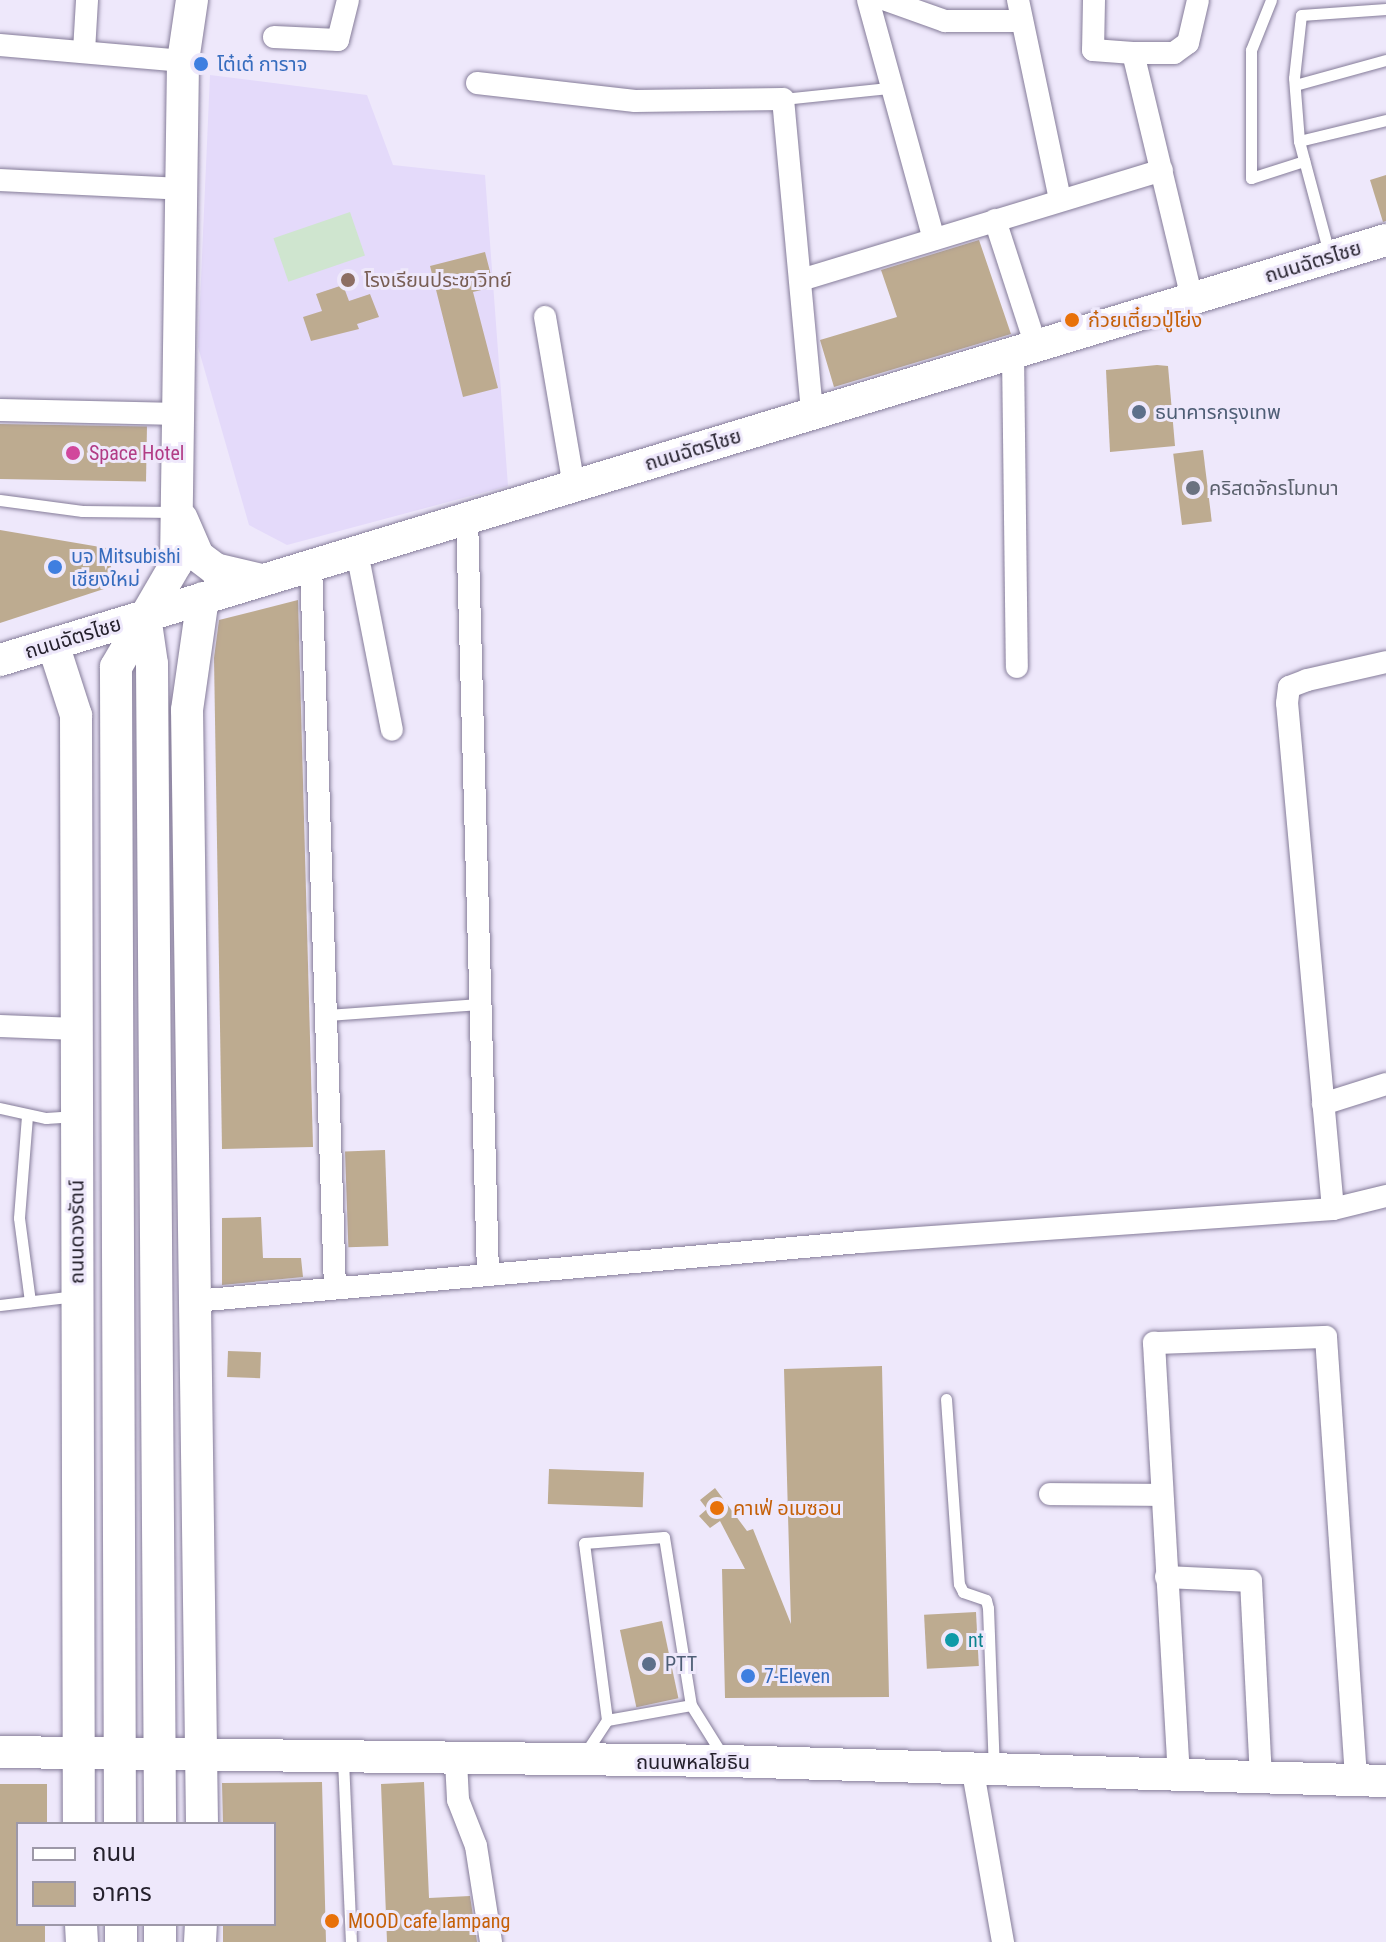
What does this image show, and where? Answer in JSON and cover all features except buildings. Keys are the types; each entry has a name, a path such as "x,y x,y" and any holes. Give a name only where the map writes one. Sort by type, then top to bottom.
{"main road":[{"path":"120,1822 116,667 176,564 183,61 192,0"},
{"name":"ถนนฉัตรไชย","path":"0,660 1386,240"},
{"path":"179,512 198,556 237,577 262,580"},
{"path":"202,1822 187,710 203,598"},
{"path":"145,616 152,664 160,1822"},
{"name":"ถนนดวงรัตน์","path":"53,644 76,715 79,1822"},
{"path":"77,1193 192,1194"},
{"name":"ถนนพหลโยธิน","path":"0,1752 456,1761 727,1761 983,1773 1371,1781"}],"street":[{"path":"84,51 87,0"},
{"path":"274,37 338,40 348,0"},
{"path":"868,0 888,88 934,239"},
{"path":"886,0 945,21 1018,10 1060,199"},
{"path":"1094,0 1093,50 1133,53 1174,53 1188,43 1198,0"},
{"path":"0,45 183,61"},
{"path":"1133,53 1162,170 1168,221 1192,299"},
{"path":"477,83 635,101 783,99 804,279 812,414"},
{"path":"804,279 1162,170"},
{"path":"0,180 181,189"},
{"path":"995,220 1024,350 1017,667"},
{"path":"545,317 574,486"},
{"path":"0,410 180,414"},
{"path":"467,518 488,1274"},
{"path":"357,552 392,730"},
{"path":"311,565 335,1287"},
{"path":"1333,1209 1287,703 1289,687 1386,662"},
{"path":"0,1026 77,1029"},
{"path":"1323,1104 1386,1084"},
{"path":"195,1301 488,1274 1333,1209 1386,1196"},
{"path":"1179,1777 1154,1343 1326,1337 1371,1781"},
{"path":"1050,1494 1162,1495"},
{"path":"1166,1577 1251,1581 1261,1778"},
{"path":"456,1761 458,1800 476,1846 491,1942"},
{"path":"983,1773 1003,1942"}],"lane":[{"path":"1271,0 1251,50 1251,178 1304,161"},
{"path":"1330,255 1299,141 1295,85 1301,15 1386,9"},
{"path":"1295,85 1386,60"},
{"path":"783,99 888,88"},
{"path":"1299,141 1386,120"},
{"path":"0,500 82,511 179,512"},
{"path":"326,1015 481,1004"},
{"path":"0,1108 27,1116 77,1116"},
{"path":"27,1116 19,1218 30,1301"},
{"path":"0,1305 77,1296"},
{"path":"946,1399 959,1584 963,1592 986,1600 988,1608 983,1773"},
{"path":"579,1762 607,1720 584,1543 664,1537 691,1705 727,1761"},
{"path":"607,1720 691,1705"},
{"path":"343,1759 351,1942"}],"shaded area":[{"name":"โรงเรียนประชาวิทย์","path":"210,75 367,95 393,165 485,175 508,486 287,545 249,525 198,347"}],"green space":[{"path":"350,212 365,255 288,282 273,238"}],"place":[{"name":"โต๋เต๋ การาจ","path":"201,64"},
{"name":"โรงเรียนประชาวิทย์","path":"348,280"},
{"name":"ก๋วยเตี๋ยวปู่โย่ง","path":"1072,320"},
{"name":"ธนาคารกรุงเทพ","path":"1139,412"},
{"name":"Space Hotel","path":"73,453"},
{"name":"คริสตจักรโมทนา","path":"1193,488"},
{"name":"บจ Mitsubishi เชียงใหม่","path":"55,567"},
{"name":"คาเฟ่ อเมซอน","path":"717,1508"},
{"name":"nt","path":"952,1640"},
{"name":"PTT","path":"649,1664"},
{"name":"7-Eleven","path":"748,1676"},
{"name":"MOOD cafe lampang","path":"332,1921"}]}
